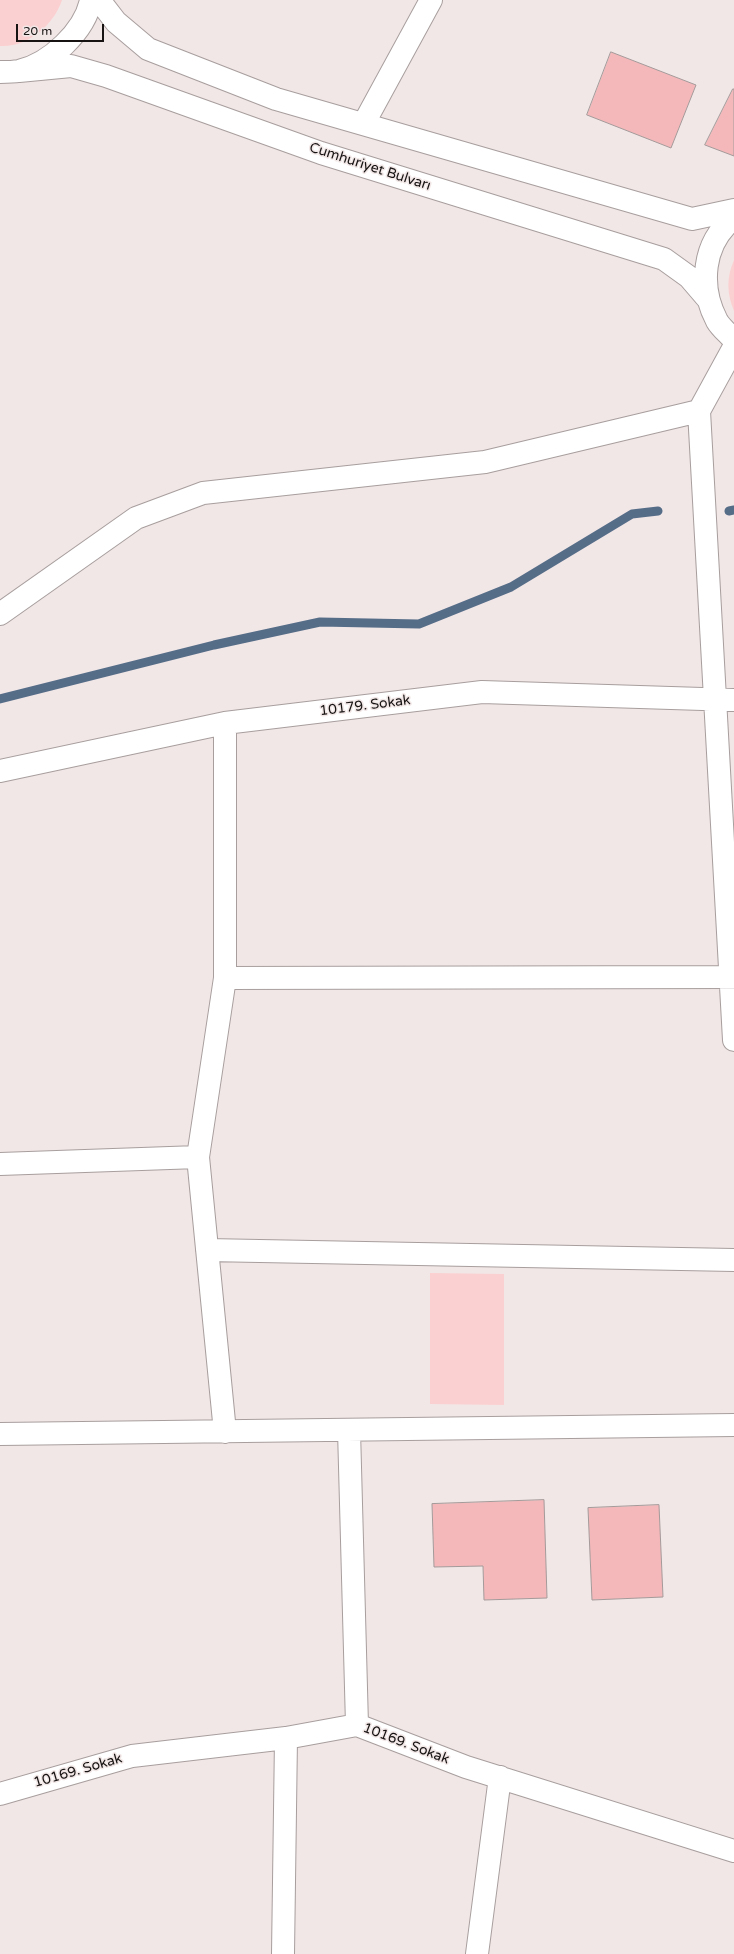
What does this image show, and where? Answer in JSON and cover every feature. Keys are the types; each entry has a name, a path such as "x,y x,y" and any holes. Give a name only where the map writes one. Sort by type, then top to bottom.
{"street":[{"path":"10,71 49,58 73,36 90,7 91,0"},
{"path":"99,0 116,22 148,49 276,98 692,219 734,210"},
{"path":"364,123 431,0"},
{"name":"Cumhuriyet Bulvarı","path":"10,71 71,66 106,76 321,153 664,259 689,276 708,298"},
{"path":"734,218 726,224 712,246 705,272 708,298 718,323 734,340"},
{"path":"734,347 698,411 725,700 734,1040"},
{"path":"0,614 136,518 203,493 485,462 698,411"},
{"name":"10179. Sokak","path":"0,771 224,723 482,692 725,700"},
{"path":"224,723 225,978 198,1158 225,1432"},
{"path":"225,978 732,977"},
{"path":"0,1164 198,1158"},
{"path":"207,1250 734,1260"},
{"path":"0,1434 734,1425"},
{"path":"349,1430 357,1725"},
{"name":"10169. Sokak","path":"0,1794 132,1756 286,1738 357,1725 466,1767 734,1851"},
{"path":"283,1954 286,1738"},
{"path":"477,1954 500,1777"}],"shaded area":[{"path":"0,0 62,0 53,18 38,33 20,43 10,46 0,46"},
{"path":"734,260 734,311 728,286 731,267"},
{"path":"430,1273 504,1274 504,1405 430,1404"}],"building":[{"path":"611,52 696,85 671,148 587,115"},
{"path":"734,89 734,156 705,145"},
{"path":"544,1500 547,1598 484,1600 483,1566 434,1567 432,1504"},
{"path":"659,1505 663,1597 592,1600 588,1508"}],"waterway":[{"path":"729,511 734,510"},
{"path":"0,699 214,645 320,622 419,624 511,587 632,514 658,511"}]}
